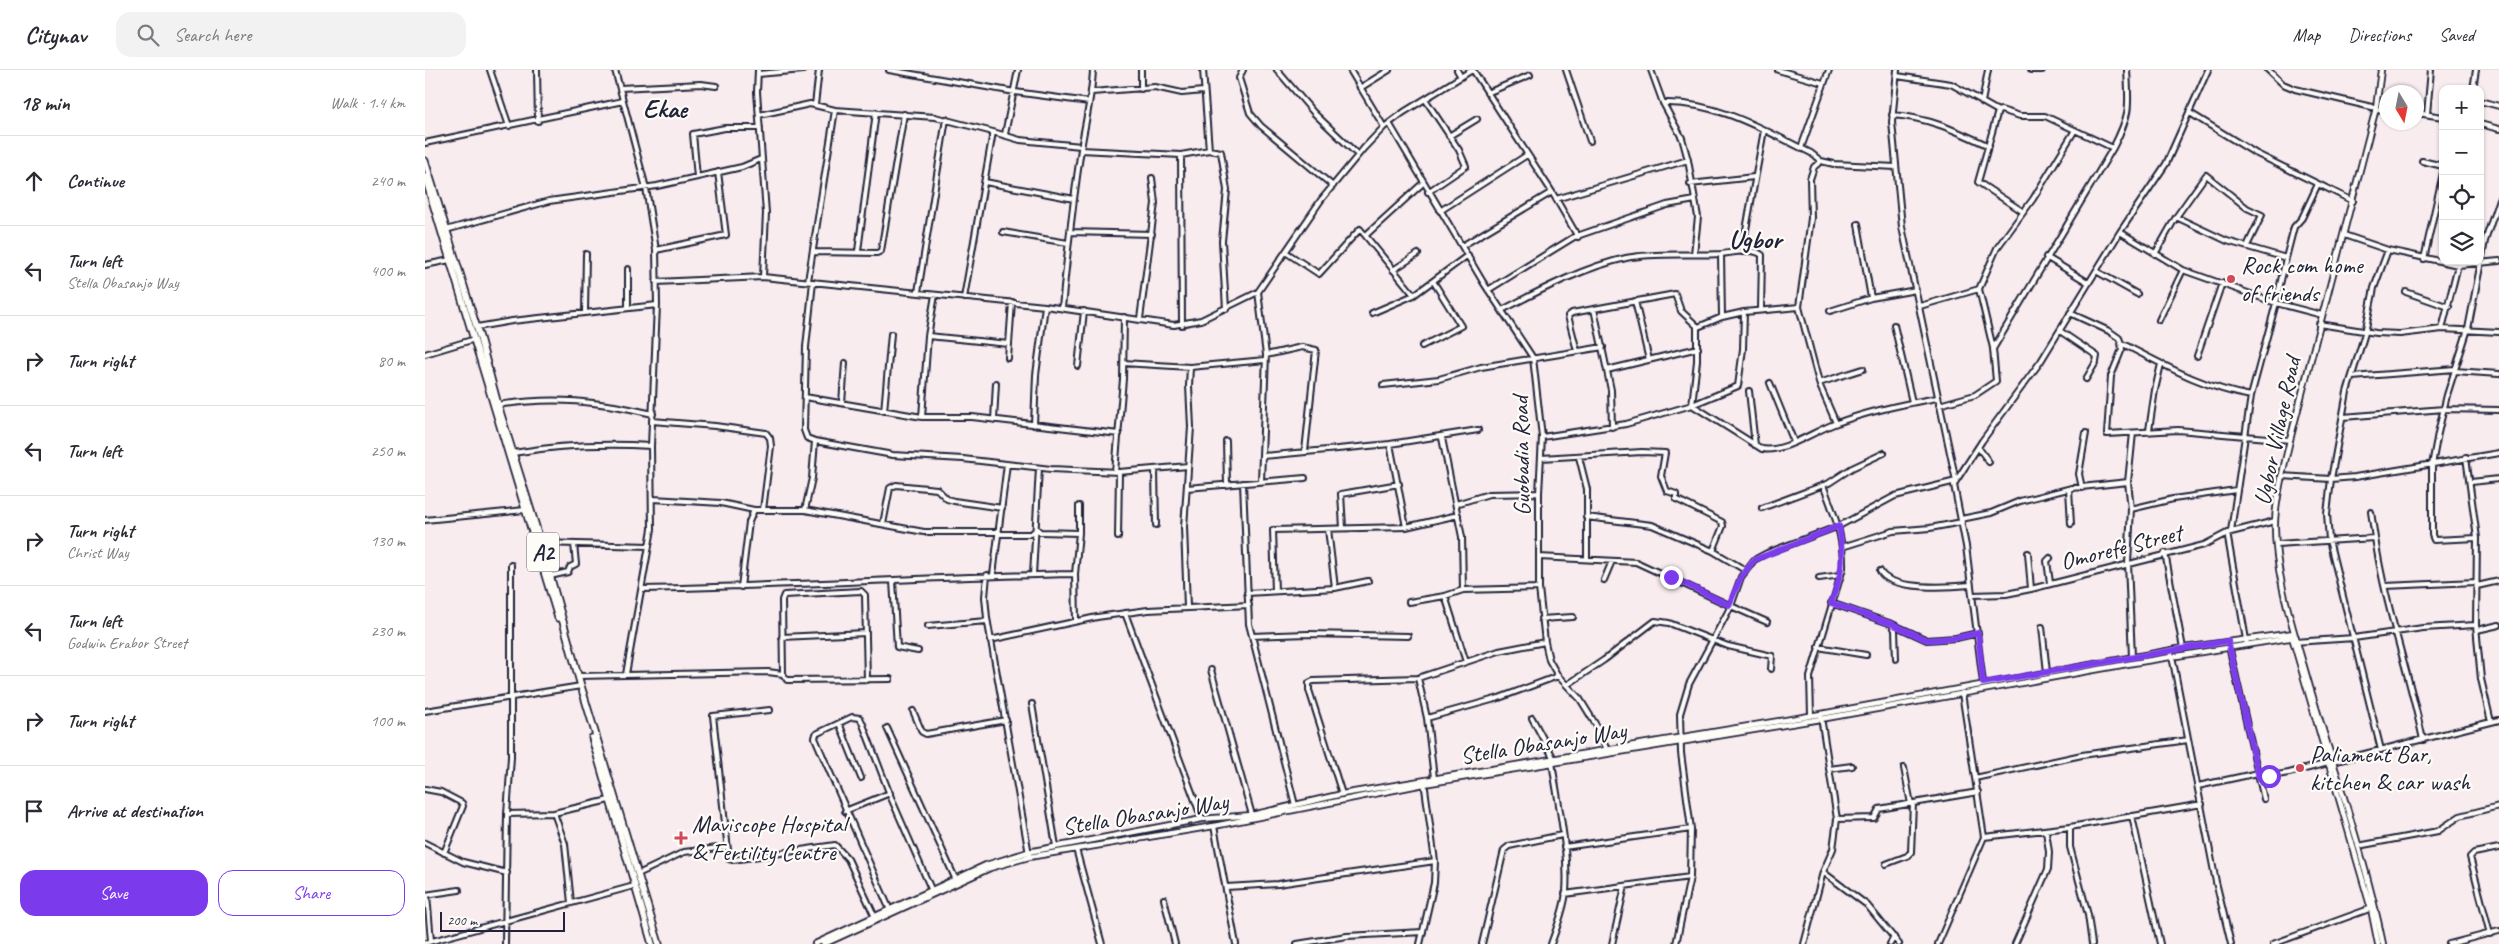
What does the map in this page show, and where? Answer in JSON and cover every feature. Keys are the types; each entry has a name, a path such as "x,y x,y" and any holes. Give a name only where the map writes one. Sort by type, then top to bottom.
{"highway":[{"name":"A2","path":"425,161 445,230 477,327 477,339 525,510 659,944"},
{"name":"A2","path":"425,177 541,543 578,676 609,800 652,944"}],"street":[{"path":"490,70 509,126"},
{"path":"537,70 538,121"},
{"path":"615,70 646,188 656,250 657,305 651,446 653,499 649,546 626,674"},
{"path":"763,277 766,221 761,159 758,72 803,70"},
{"path":"815,106 819,70"},
{"path":"889,70 1015,92 1089,102"},
{"path":"1005,134 1018,70"},
{"path":"1062,308 1068,243 1081,148 1092,92 1093,70"},
{"path":"1141,70 1141,89"},
{"path":"1203,70 1203,91 1209,150"},
{"path":"1243,70 1239,78 1250,113 1261,126 1333,186"},
{"path":"1277,70 1314,113 1358,155"},
{"path":"1350,70 1384,127"},
{"path":"1361,88 1389,70"},
{"path":"1457,70 1461,77"},
{"path":"656,282 763,277 1012,302 1140,319 1175,326 1182,325 1201,320 1258,292 1333,186 1384,127 1472,70 1552,192 1578,237"},
{"path":"1566,70 1590,141"},
{"path":"1651,70 1663,103 1682,138 1688,160 1690,184 1695,200 1697,217 1693,254"},
{"path":"1778,70 1823,83"},
{"path":"1801,148 1829,70"},
{"path":"1897,70 1892,115 1902,227 1956,481"},
{"path":"1982,101 1988,70"},
{"path":"2031,70 2042,70"},
{"path":"1993,348 2113,148 2127,120 2129,108 2127,70"},
{"path":"1983,683 1978,633 1954,485 1978,447 2024,387 2071,314 2120,232 2169,158 2208,70"},
{"path":"2268,70 2283,84 2295,89 2379,109"},
{"name":"Ugbor Village Road","path":"2381,70 2376,108 2281,476 2275,521 2286,603 2294,637 2383,944"},
{"path":"2427,114 2431,70"},
{"path":"2474,85 2476,70"},
{"path":"1487,92 1530,75"},
{"path":"1897,76 1951,84 1998,111 2001,110 2020,116 2045,116 2113,148"},
{"path":"620,88 701,84 716,86"},
{"path":"1092,92 1155,88 1182,93 1203,91"},
{"path":"1425,99 1449,136 1465,166 1428,192"},
{"path":"425,144 538,121 623,101"},
{"path":"2484,102 2499,106"},
{"path":"1663,103 1701,105 1724,112 1801,148 1821,161 1839,164 1896,167"},
{"path":"759,115 804,104 835,110 904,114 946,119 1005,134 1020,140 1081,148 1181,155 1209,150 1221,152 1227,190 1222,241 1226,309"},
{"path":"835,110 814,252 805,348 804,430 807,438 893,455 1039,468 1117,472 1188,466"},
{"path":"1998,111 1978,182 2023,211"},
{"path":"858,251 876,112"},
{"path":"814,252 858,251 877,254 881,251 904,114"},
{"path":"2190,114 2255,153 2353,201"},
{"path":"2424,114 2439,116"},
{"path":"1892,115 1920,118 1952,129 1989,146"},
{"path":"918,292 946,119"},
{"path":"1449,136 1477,119"},
{"name":"Guobadia Road","path":"1389,123 1428,192 1463,246 1488,290 1533,358 1542,437 1539,493 1539,588 1545,642 1549,660 1558,676 1586,708 1607,750"},
{"path":"2484,125 2499,129"},
{"path":"697,178 693,134 725,128 760,128"},
{"path":"1743,252 1763,130"},
{"path":"1939,405 1975,395 1996,381 1993,348 1979,289 1997,248 2033,199 2075,130"},
{"path":"964,298 993,132"},
{"path":"1181,155 1182,325"},
{"path":"1440,211 1527,155"},
{"path":"445,230 549,201 646,188 697,178 761,159"},
{"path":"1555,199 1688,160"},
{"path":"1821,161 1814,167 1810,178 1811,218 1799,307 1819,383 1836,423"},
{"path":"2422,161 2439,165"},
{"path":"656,250 726,235 718,172"},
{"path":"2155,254 2176,217 2206,175 2247,208 2262,215 2247,246"},
{"path":"1690,184 1754,177"},
{"path":"1140,319 1155,203 1152,178"},
{"path":"985,182 1075,199"},
{"path":"1366,235 1423,183"},
{"path":"2247,645 2229,532 2247,437 2251,396 2286,258 2294,227 2302,218 2318,184"},
{"path":"2425,259 2439,191"},
{"path":"1463,246 1552,192"},
{"path":"2484,247 2499,199"},
{"path":"1488,290 1574,237 1667,205 1695,200"},
{"path":"2176,217 2227,241 2286,258"},
{"path":"1858,224 1871,298"},
{"path":"1287,253 1319,274 1360,229 1414,296"},
{"path":"1003,232 1068,243"},
{"path":"1071,232 1152,234"},
{"path":"2120,232 2183,270 2276,303 2322,314"},
{"path":"2344,235 2387,250 2439,262"},
{"path":"2381,750 2329,540 2327,514 2331,479 2352,377 2365,332 2374,288 2387,250"},
{"path":"1502,310 1544,289 1625,258 1758,252 1762,255 1761,310"},
{"path":"585,312 586,254"},
{"path":"1393,270 1417,254"},
{"path":"1371,313 1414,296 1467,254"},
{"path":"1721,254 1722,317"},
{"path":"2046,257 2089,282"},
{"path":"425,265 450,260"},
{"path":"2484,264 2499,262"},
{"path":"2442,329 2458,265"},
{"path":"2477,538 2434,540 2432,535 2432,465 2444,409 2468,329 2481,265"},
{"path":"628,269 628,308"},
{"path":"2159,320 2183,270"},
{"path":"2096,271 2137,294"},
{"path":"1422,346 1461,326 1433,281"},
{"path":"2197,356 2222,283"},
{"path":"1920,306 1979,289"},
{"path":"1830,311 1871,298 1916,290"},
{"path":"1258,292 1266,357 1261,481"},
{"path":"2406,292 2449,307"},
{"path":"1577,351 1569,315 1675,294 1681,311 1697,327 1698,348 1692,405"},
{"path":"922,417 928,336 935,295"},
{"path":"1635,301 1649,360"},
{"path":"1008,358 1012,302"},
{"path":"477,327 585,312 657,305"},
{"path":"1034,425 1036,375 1045,306"},
{"path":"1697,327 1722,317 1744,312 1799,307"},
{"path":"1594,309 1611,390 1612,427"},
{"path":"1078,366 1084,311"},
{"path":"1542,437 1612,427 1692,405 1738,386 1743,350 1744,312"},
{"path":"2071,314 2109,331 2119,338 2121,343 2122,349 2110,380 2106,432 2109,435 2149,430 2178,430 2290,440"},
{"path":"1118,537 1117,472 1124,317"},
{"path":"2319,324 2365,332 2401,334 2442,329 2499,332"},
{"path":"1894,325 1913,402"},
{"path":"2060,331 2097,356 2096,362 2086,379"},
{"path":"884,411 891,334"},
{"path":"928,336 1009,344"},
{"path":"425,354 477,339"},
{"path":"2121,343 2194,380 2229,392 2251,396"},
{"path":"1123,363 1191,366 1266,357 1301,347 1316,350 1305,451"},
{"path":"1383,385 1439,379 1481,367 1603,347"},
{"path":"1607,370 1698,348"},
{"path":"841,404 845,363"},
{"path":"2149,430 2161,364"},
{"path":"1187,607 1184,537 1191,366"},
{"path":"1819,383 1863,368"},
{"path":"2352,377 2455,370 2499,374"},
{"path":"993,420 997,383"},
{"path":"1771,383 1794,442"},
{"path":"1749,391 1755,445"},
{"path":"805,397 922,417 993,420 1119,434"},
{"path":"1692,405 1755,445 1769,450 1794,442 1836,423 1913,402 1937,398"},
{"path":"497,405 525,400 567,399 606,403 653,414"},
{"path":"2343,417 2444,409 2499,410"},
{"path":"652,421 715,426 766,433 770,438 771,446 763,510"},
{"path":"1263,456 1442,438 1478,430"},
{"path":"2082,488 2079,474 2086,433"},
{"path":"2132,657 2128,562 2131,509 2128,482 2133,433"},
{"path":"1442,438 1462,537 1463,590"},
{"path":"805,510 812,478 815,441"},
{"path":"1225,441 1227,485"},
{"path":"513,453 559,446 613,444 651,446"},
{"path":"1390,444 1407,527"},
{"path":"1978,447 1989,462"},
{"path":"1541,458 1642,452 1665,453 1661,476 1667,490 1676,494 1676,499 1686,505 1722,522 1723,526 1713,551"},
{"path":"1762,508 1823,485 1885,453"},
{"path":"2281,476 2331,479 2432,465 2466,457 2499,453"},
{"path":"1579,457 1587,489 1587,558"},
{"path":"2466,457 2471,482 2477,538 2476,627 2481,679 2491,722"},
{"path":"993,575 1007,464"},
{"path":"1033,575 1039,468"},
{"path":"1155,470 1156,525"},
{"path":"1187,488 1305,478"},
{"path":"2471,482 2499,479"},
{"path":"1676,944 1690,877 1691,829 1680,740 1680,714 1689,684 1713,642 1745,570 1754,560 1767,553 1839,526 1895,496 1956,481"},
{"path":"1842,547 1893,531 1930,528 1991,513 2020,501 2069,489 2128,482"},
{"path":"1243,483 1247,592 1252,636 1295,805"},
{"path":"1343,528 1341,494 1399,484"},
{"path":"883,524 890,488 896,485 937,489 947,499 1002,508"},
{"path":"1811,715 1810,677 1841,575 1842,547 1839,526 1823,485"},
{"path":"2069,489 2071,524"},
{"path":"2131,509 2173,499 2236,490"},
{"path":"1456,504 1489,494 1509,492 1539,493"},
{"path":"653,499 713,502 754,510 805,510 924,532 1031,534 1037,529"},
{"path":"1076,620 1075,574 1079,533 1079,506"},
{"path":"425,520 525,510"},
{"path":"741,587 749,522 754,510"},
{"path":"2371,512 2385,586 2412,686 2423,740"},
{"path":"1275,591 1273,530 1407,527 1458,515"},
{"path":"1586,517 1652,525 1713,551 1745,570"},
{"name":"Omorefe Street","path":"1972,595 2006,594 2031,589 2128,562 2204,545 2229,532 2275,521"},
{"path":"1037,529 1040,532 1079,533"},
{"path":"1328,529 1335,588"},
{"path":"2277,544 2375,538"},
{"path":"541,543 649,546"},
{"path":"550,576 569,572 570,567 576,564 574,544"},
{"path":"2028,553 2031,589"},
{"path":"2165,553 2183,648"},
{"path":"1539,557 1636,562 1767,622"},
{"path":"2050,558 2047,561 2050,583"},
{"path":"1604,580 1611,562"},
{"path":"505,944 507,814 511,757 511,565"},
{"path":"1880,571 1889,580 1903,583 1938,586 1970,585"},
{"path":"641,589 893,581 987,575 1075,574"},
{"path":"987,575 985,598 987,621 1029,858"},
{"path":"1819,578 1841,575"},
{"path":"893,581 896,644 899,649 918,651"},
{"path":"1247,592 1327,590 1368,581"},
{"path":"2385,586 2477,584 2499,581"},
{"path":"1409,602 1445,596 1463,590 1539,588"},
{"path":"867,680 865,595 861,591 784,595 782,600 783,674 787,680 867,680 890,679"},
{"path":"1445,596 1466,662"},
{"path":"1831,603 1892,624 1927,640 1956,638 1978,633"},
{"path":"990,640 1076,620 1125,613 1187,607 1249,605"},
{"path":"1125,613 1201,819"},
{"path":"1541,619 1573,617"},
{"path":"928,626 987,621"},
{"path":"1567,685 1655,621 1669,623 1713,642 1772,656 1771,669"},
{"path":"1892,624 1895,630 1896,659"},
{"path":"1680,740 2294,637 2354,638 2397,632 2499,625"},
{"path":"2042,627 2047,672"},
{"path":"782,637 866,633"},
{"path":"1252,636 1308,634 1408,636"},
{"name":"Stella Obasanjo Way","path":"815,944 889,908 998,860 1056,846 1201,819 1252,815 1295,805 1309,805 1342,794 1424,782 1434,778 1552,761 1607,750 1618,751 1811,715 1821,717 1983,683 2171,650 2246,639 2294,637"},
{"path":"2228,641 2264,799"},
{"path":"1342,794 1309,690 1309,683 1313,681 1418,678 1499,650 1545,642"},
{"path":"1818,647 1866,655"},
{"path":"2171,650 2216,882 2231,944"},
{"path":"1211,670 1252,815"},
{"path":"578,676 626,674 783,674"},
{"path":"1427,718 1499,698 1558,676"},
{"path":"1418,678 1427,718 1434,778"},
{"path":"425,711 580,686"},
{"path":"1938,944 1984,837 1961,688"},
{"path":"1032,704 1056,846"},
{"path":"770,710 713,716 725,809 729,859 733,860 835,845 848,859 874,915"},
{"path":"913,711 923,732 926,734 1006,720"},
{"path":"889,908 845,811 815,736 851,717 860,718 931,889"},
{"path":"1804,944 1823,872 1833,849 1837,819 1821,717"},
{"path":"1532,718 1552,761 1564,847 1565,894 1560,919 1551,944"},
{"path":"2198,786 2329,763 2499,720"},
{"path":"839,723 861,778"},
{"path":"887,728 955,878"},
{"path":"1975,778 2082,755 2189,740"},
{"path":"824,944 990,868 1029,858 1214,826 1424,782 1618,751"},
{"name":"Ugbor Village Road","path":"2329,763 2359,846 2373,908 2378,944"},
{"path":"1829,768 1852,766"},
{"path":"1886,864 1907,856 1911,852 1912,803 1904,768"},
{"path":"1420,944 1434,883 1435,861 1424,782"},
{"path":"425,788 441,792 462,803 463,806 444,853"},
{"path":"1837,819 1874,818 1879,809 1978,792"},
{"path":"845,811 890,793"},
{"path":"507,814 554,813 609,800"},
{"path":"1984,837 2046,831 2202,804"},
{"path":"2359,846 2438,831 2459,816 2499,806"},
{"path":"554,813 563,834 571,903"},
{"path":"2132,816 2160,944"},
{"path":"1214,826 1236,944"},
{"path":"2071,827 2070,847 2088,915 2092,944"},
{"path":"1564,847 1691,829"},
{"path":"2015,944 2049,869 2046,831"},
{"path":"1482,944 1504,850 1509,846 1562,835"},
{"path":"425,843 463,862 507,873"},
{"path":"638,874 684,852 727,847"},
{"path":"2491,934 2469,857 2473,853 2499,848"},
{"path":"1076,849 1102,944"},
{"path":"1226,887 1277,884 1435,861"},
{"path":"1823,872 1867,905 1899,944"},
{"path":"1565,894 1690,877"},
{"path":"425,943 634,886"},
{"path":"1612,944 1625,886"},
{"path":"431,941 426,895 459,890"},
{"path":"1164,898 1175,944"},
{"path":"2273,944 2373,908"},
{"path":"2449,944 2499,931"},
{"path":"1297,944 1347,936 1423,932"},
{"path":"1890,944 1894,937"},
{"path":"2471,938 2473,944"}],"place":[{"name":"Rock com home of friends","path":"2231,279"},
{"name":"Paliament Bar, kitchen & car wash","path":"2300,768"},
{"name":"Maviscope Hospital & Fertility Centre","path":"681,838"}],"district":[{"name":"Ekae","path":"665,108"},
{"name":"Ugbor","path":"1755,239"}],"route":[{"path":"1671,577 1729,605 1741,577 1754,560 1767,553 1839,526 1843,568 1841,580 1831,603 1892,624 1927,640 1956,638 1978,633 1983,683 2228,641 2255,765 2259,778 2269,776"}]}
